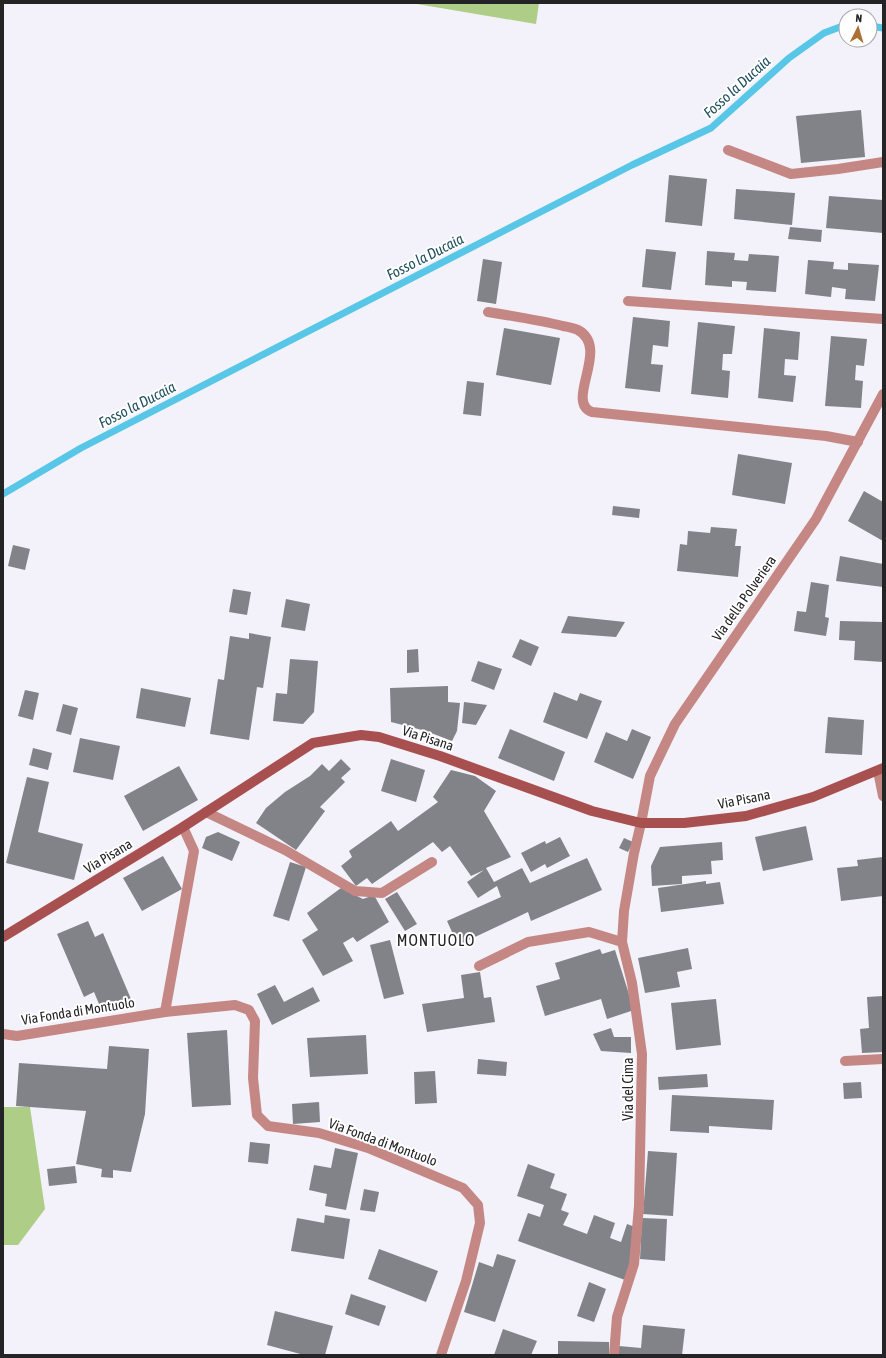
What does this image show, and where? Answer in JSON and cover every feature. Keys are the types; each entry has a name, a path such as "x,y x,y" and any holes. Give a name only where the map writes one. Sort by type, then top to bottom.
{"main road":[{"name":"Via Pisana","path":"3,937 183,827 313,743 361,735 379,737 440,756 592,811 641,823 684,823 746,816 813,797 880,770"}],"street":[{"path":"728,150 791,174 883,162"},
{"path":"628,301 883,319"},
{"path":"488,312 551,323 578,330 586,338 592,352 584,388 583,404 587,410 592,412 826,436 858,442"},
{"name":"Via della Polveriera","path":"641,823 650,776 675,724 816,519 883,394"},
{"path":"880,770 883,796"},
{"path":"206,812 285,850 355,891 382,893 432,862"},
{"name":"Via del Cima","path":"614,1355 618,1317 634,1264 640,1206 642,1054 632,983 622,942 624,911 641,823"},
{"path":"166,1012 194,851 183,827"},
{"path":"479,966 528,942 589,932 622,942"},
{"name":"Via Fonda di Montuolo","path":"3,1034 17,1036 166,1012 235,1005 249,1010 255,1021 253,1078 257,1114 268,1126 319,1133 368,1148 463,1188 478,1205 480,1223 466,1281 441,1355"},
{"path":"845,1061 883,1059"}],"green space":[{"path":"411,3 539,3 536,24"},
{"path":"3,1107 30,1107 45,1209 18,1245 3,1245"}],"building":[{"path":"861,110 865,157 801,163 796,116"},
{"path":"669,175 707,179 702,226 665,222"},
{"path":"736,189 795,193 792,225 734,219"},
{"path":"829,196 883,200 883,233 826,228"},
{"path":"790,227 822,230 821,242 788,239"},
{"path":"646,249 676,252 671,290 642,287"},
{"path":"707,251 735,253 734,260 748,261 749,254 779,256 776,292 746,290 747,282 732,281 732,287 705,285"},
{"path":"483,259 502,262 496,304 477,301"},
{"path":"808,260 834,262 833,269 848,270 848,263 879,265 875,301 845,299 846,289 832,287 831,297 805,294"},
{"path":"633,317 670,321 668,347 653,345 651,364 663,365 660,392 625,388"},
{"path":"698,322 735,326 732,354 723,354 722,370 730,371 728,398 691,394"},
{"path":"504,328 560,338 551,385 496,375"},
{"path":"764,328 800,332 798,360 785,359 784,375 796,376 793,402 758,398"},
{"path":"831,336 867,339 864,366 856,365 855,380 863,381 861,408 825,406"},
{"path":"467,381 484,383 481,416 463,414"},
{"path":"738,454 792,463 785,504 732,495"},
{"path":"864,491 883,502 883,541 848,521"},
{"path":"613,506 640,509 639,518 612,515"},
{"path":"711,527 737,529 735,546 741,546 738,577 677,571 680,544 687,545 688,531 710,533"},
{"path":"13,545 30,549 25,570 8,566"},
{"path":"840,556 883,564 883,587 836,581"},
{"path":"811,582 829,585 825,617 829,618 826,636 794,631 797,611 806,612"},
{"path":"233,589 251,592 247,615 229,612"},
{"path":"286,599 310,604 305,631 281,627"},
{"path":"568,616 625,622 616,637 561,633"},
{"path":"840,621 883,622 883,662 854,660 855,641 839,640"},
{"path":"249,633 271,637 263,688 257,687 249,740 210,734 218,679 224,680 230,636 249,639"},
{"path":"520,639 539,647 531,666 512,657"},
{"path":"418,649 419,672 407,673 407,650"},
{"path":"290,659 318,661 314,712 303,724 273,721 276,693 287,694"},
{"path":"478,661 502,669 494,690 471,681"},
{"path":"448,686 448,702 460,703 457,731 452,741 426,731 391,722 390,688"},
{"path":"141,688 191,698 185,727 136,718"},
{"path":"25,690 39,693 33,720 18,716"},
{"path":"554,692 577,701 580,693 602,701 587,739 543,722"},
{"path":"464,702 487,705 476,725 462,723"},
{"path":"63,704 78,708 71,735 56,731"},
{"path":"828,717 864,720 862,755 825,753"},
{"path":"510,729 565,752 554,781 498,758"},
{"path":"632,729 651,737 633,779 594,762 606,732 627,741"},
{"path":"80,738 120,746 113,780 73,772"},
{"path":"33,748 52,753 48,770 29,765"},
{"path":"341,759 351,769 341,778 345,782 320,807 325,811 296,850 256,823 266,808 285,792 310,776 322,764 329,771"},
{"path":"391,759 425,770 416,802 381,791"},
{"path":"179,766 198,800 143,831 124,796"},
{"path":"451,770 475,776 496,791 484,811 511,857 486,868 494,882 522,868 530,883 587,858 602,890 531,921 528,912 458,945 447,921 501,897 497,886 478,898 467,882 484,870 471,876 450,846 442,852 433,842 372,884 367,878 356,886 341,866 352,857 349,851 391,821 398,831 438,802 433,797"},
{"path":"27,777 49,782 38,832 83,844 74,880 6,863"},
{"path":"806,826 813,860 763,871 755,837"},
{"path":"218,832 240,842 232,861 202,848 206,837"},
{"path":"560,837 570,856 547,868 545,864 531,872 521,853 545,841 546,844"},
{"path":"624,838 633,842 628,852 619,848"},
{"path":"722,842 723,860 711,861 712,874 682,876 682,884 652,886 651,866 660,847"},
{"path":"163,856 182,889 142,911 123,878"},
{"path":"883,857 883,896 841,901 837,868 858,866 857,860"},
{"path":"290,862 306,867 289,921 273,916"},
{"path":"706,881 706,884 720,882 724,904 661,912 658,888"},
{"path":"341,888 363,899 374,895 389,922 357,942 353,937 343,943 353,961 323,976 302,940 318,930 307,913"},
{"path":"397,892 417,924 405,931 385,899"},
{"path":"88,921 95,937 103,933 131,999 102,1011 94,992 84,997 57,934"},
{"path":"390,940 404,994 384,999 370,945"},
{"path":"688,948 692,969 677,972 680,987 645,993 638,958"},
{"path":"600,949 602,954 615,950 634,1010 607,1019 601,999 545,1016 536,986 560,979 555,963"},
{"path":"480,972 484,998 491,997 495,1022 427,1032 422,1004 464,998 461,975"},
{"path":"275,985 284,1002 313,987 320,1001 272,1025 257,994"},
{"path":"883,996 883,1052 862,1053 860,1029 869,1028 867,997"},
{"path":"716,999 721,1045 676,1050 671,1003"},
{"path":"611,1028 614,1037 631,1037 631,1053 601,1051 593,1034"},
{"path":"227,1030 231,1105 192,1107 187,1033"},
{"path":"366,1035 368,1074 310,1077 307,1038"},
{"path":"109,1046 149,1049 145,1114 131,1172 113,1170 113,1178 101,1177 102,1169 76,1164 86,1111 16,1106 19,1063 107,1069"},
{"path":"478,1059 507,1062 506,1076 477,1074"},
{"path":"435,1071 437,1103 415,1104 414,1072"},
{"path":"707,1074 708,1087 659,1090 658,1077"},
{"path":"861,1082 862,1098 844,1099 843,1083"},
{"path":"672,1095 774,1100 772,1130 709,1126 709,1133 670,1131"},
{"path":"319,1102 320,1122 293,1124 292,1104"},
{"path":"250,1142 270,1144 268,1164 248,1162"},
{"path":"335,1148 358,1153 346,1210 325,1206 327,1194 309,1190 314,1165 331,1168"},
{"path":"648,1151 677,1153 673,1216 643,1214"},
{"path":"528,1164 555,1174 550,1188 567,1194 561,1210 569,1213 563,1225 587,1234 594,1215 615,1223 610,1238 621,1242 627,1224 635,1227 632,1258 625,1280 518,1241 528,1213 540,1217 544,1205 517,1196"},
{"path":"75,1166 77,1183 49,1186 47,1169"},
{"path":"364,1189 379,1192 375,1212 360,1210"},
{"path":"325,1215 350,1219 344,1259 291,1251 297,1218 324,1223"},
{"path":"642,1218 667,1219 665,1261 640,1259"},
{"path":"379,1249 438,1271 426,1302 368,1279"},
{"path":"497,1254 516,1260 495,1322 464,1312 479,1262 493,1267"},
{"path":"589,1282 606,1289 594,1322 577,1316"},
{"path":"351,1294 386,1306 379,1326 345,1314"},
{"path":"275,1311 333,1326 325,1355 304,1355 267,1345"},
{"path":"643,1325 685,1329 682,1355 619,1355 619,1346 641,1348"},
{"path":"503,1329 537,1341 531,1355 494,1355"},
{"path":"558,1341 609,1342 609,1355 558,1355"}],"waterway":[{"name":"Fosso la Ducaia","path":"878,27 883,28"},
{"name":"Fosso la Ducaia","path":"3,494 81,448 632,165 711,128 789,58 824,33 838,28"}],"district":[{"name":"MONTUOLO","path":"436,940"}]}
